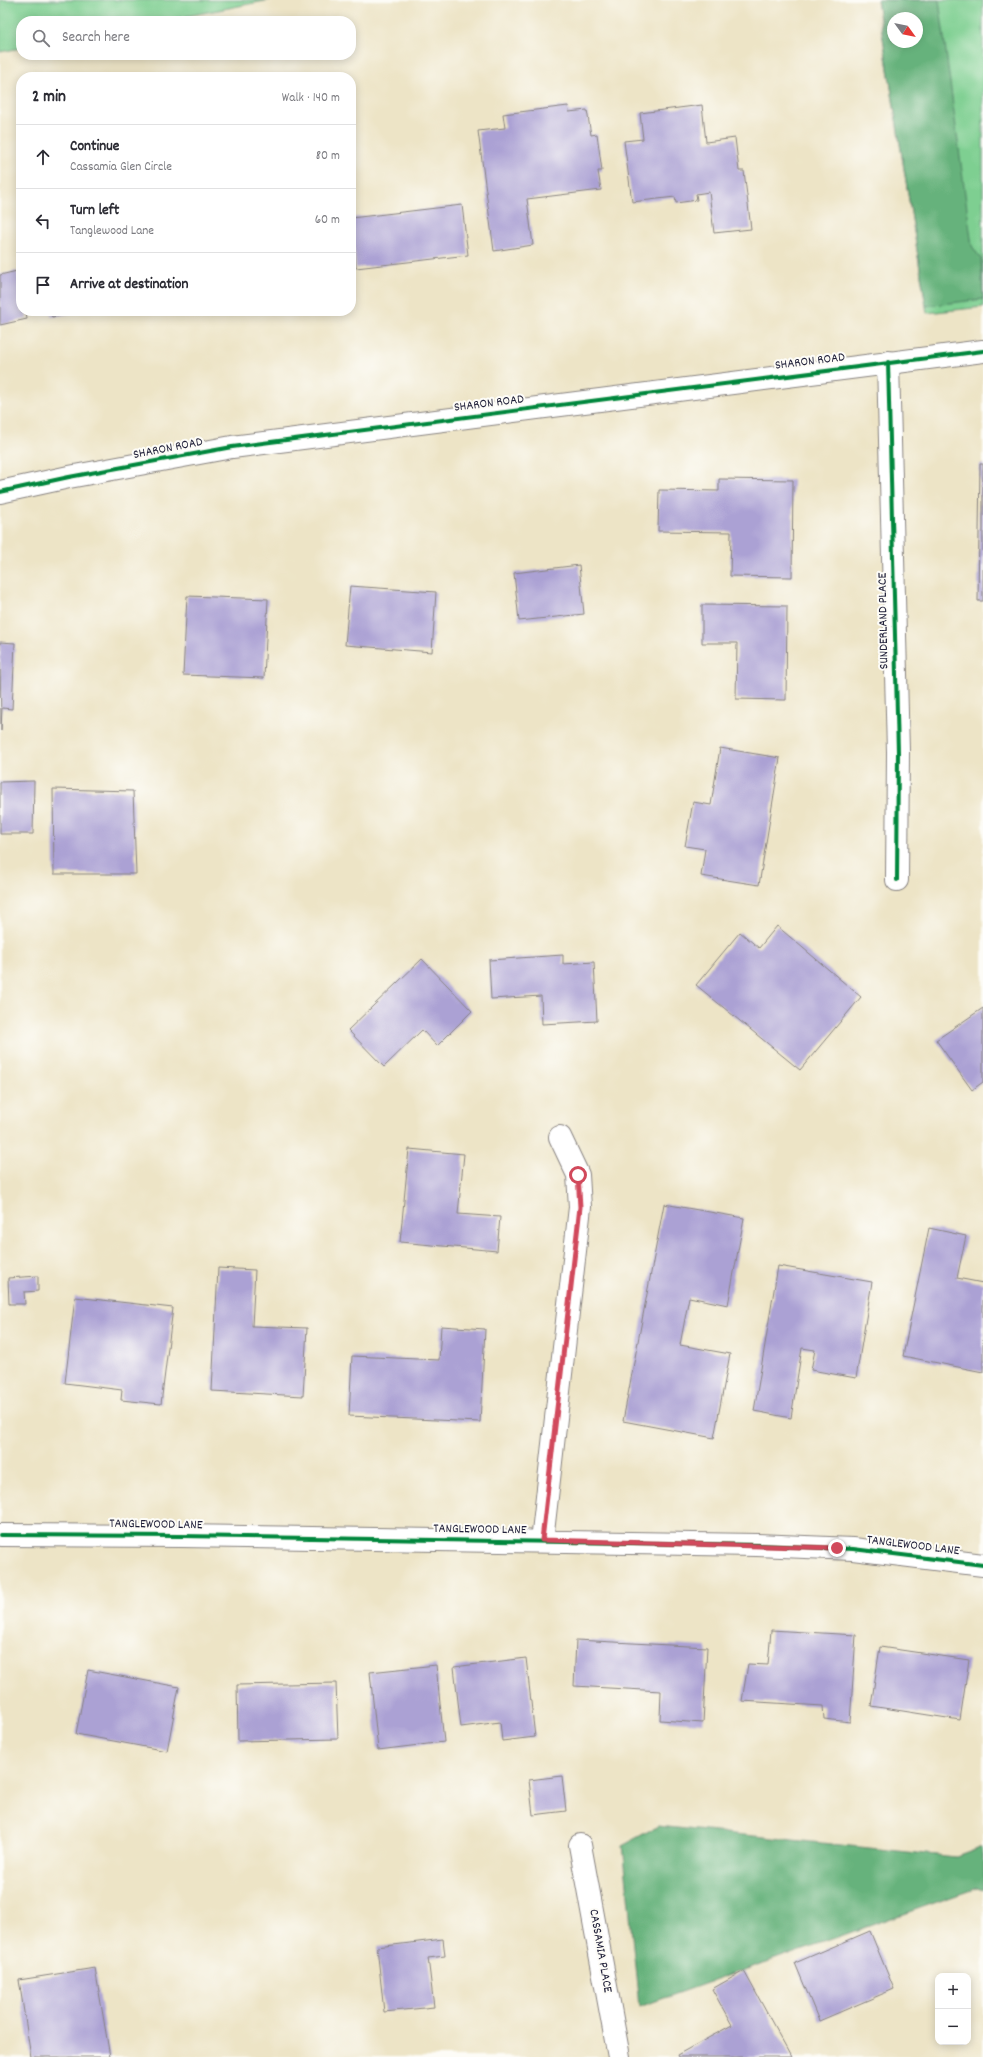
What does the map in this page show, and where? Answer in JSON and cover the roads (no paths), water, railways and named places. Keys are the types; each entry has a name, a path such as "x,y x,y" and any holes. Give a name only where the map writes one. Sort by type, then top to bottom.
{"street":[{"name":"SHARON ROAD","path":"0,492 69,477 232,447 983,351"},
{"name":"SUNDERLAND PLACE","path":"888,362 898,752 897,880"},
{"path":"542,1540 580,1207 578,1175 560,1137"},
{"name":"TANGLEWOOD LANE","path":"0,1535 542,1540 845,1548 983,1565"},
{"name":"CASSAMIA PLACE","path":"580,1845 619,2057"}]}
